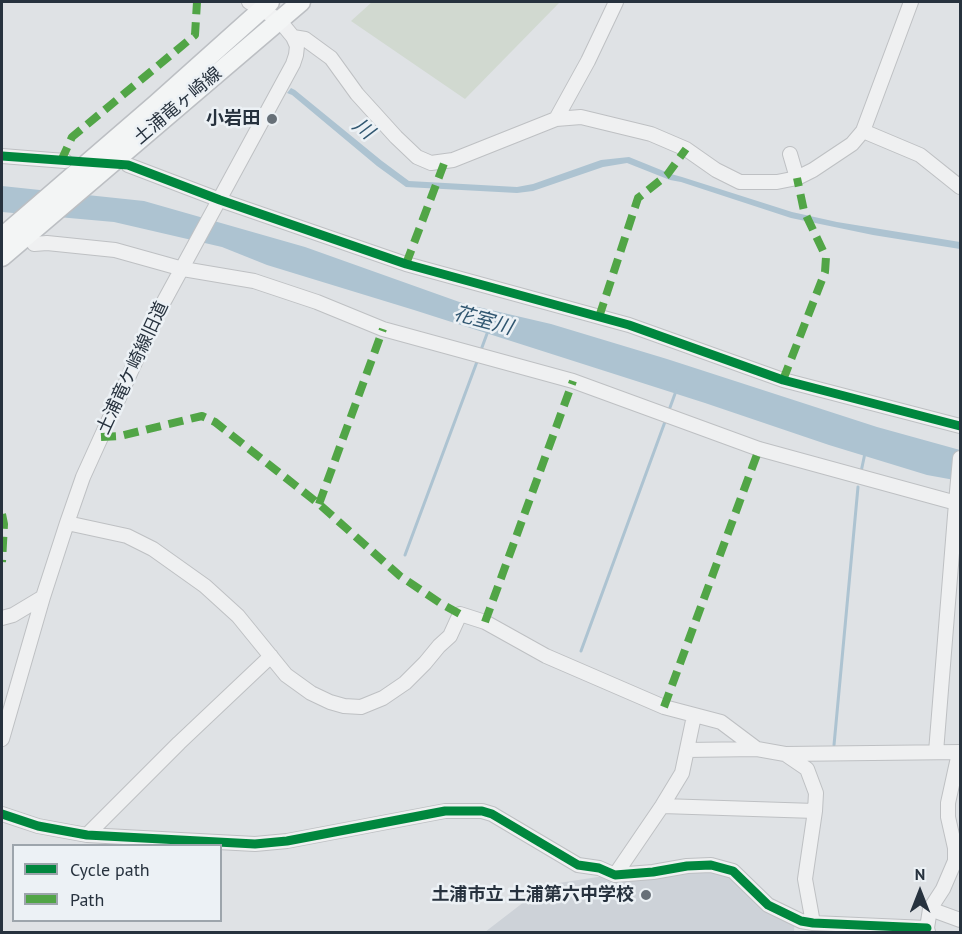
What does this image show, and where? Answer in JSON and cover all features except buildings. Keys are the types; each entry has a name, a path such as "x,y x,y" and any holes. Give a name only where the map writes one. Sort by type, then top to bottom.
{"main road":[{"name":"土浦竜ヶ崎線","path":"2,257 30,240 92,178 301,2"},
{"name":"土浦竜ヶ崎線","path":"4,236 68,169 260,4"}],"street":[{"path":"556,119 588,61 616,2"},
{"path":"260,4 279,20 293,37 305,39 331,58 357,94 396,137 417,157 431,163 453,160 556,119 581,117 651,134 686,149 716,170 740,182 777,182 797,178 813,170 852,144 863,131 911,2"},
{"name":"土浦竜ケ崎線旧道","path":"2,739 4,712 83,477 156,316 293,64 297,46 293,37"},
{"path":"863,131 920,156 960,187"},
{"path":"790,154 797,178"},
{"path":"2,156 68,169"},
{"path":"128,165 218,203 406,264 629,325 783,380 960,426"},
{"path":"30,240 115,250 254,282 317,302 383,329 573,381 759,449 958,503"},
{"path":"936,752 960,458"},
{"path":"67,523 128,537 153,549 205,586 238,616 286,675 311,693 330,702 361,707 383,698 405,683 450,636 460,614 485,622 546,656 664,707 722,722 757,749"},
{"path":"2,618 13,615 43,597"},
{"path":"87,835 178,743 271,656"},
{"path":"615,875 682,773 694,716"},
{"path":"2,814 38,826 87,835 255,844 287,841 445,811 483,811 492,814 578,865 598,868 615,875 711,865 733,871 768,905 805,926 927,930 930,909 943,889 955,861 955,848 948,817 954,805 954,771 960,752 785,754 757,749 687,750"},
{"path":"785,754 807,769 816,793 806,879 805,926"},
{"path":"662,806 815,811"},
{"path":"930,909 960,920"}],"shaded area":[{"path":"372,2 560,2 465,99 351,21"},
{"name":"土浦市立 土浦第六中学校","path":"733,871 768,905 795,916 794,932 485,932 546,885 604,876"}],"water":[{"path":"291,88 409,181 517,187 533,184 601,160 629,157 671,174 792,212 837,222 960,242 960,249 873,235 791,218 670,180 627,163 603,167 533,191 517,193 406,187 287,93"},
{"name":"花室川","path":"2,186 144,201 305,247 465,304 551,324 877,427 960,450 960,481 927,475 829,445 705,403 267,265 222,247 114,222 2,212"}],"waterway":[{"name":"花室川","path":"481,350 488,331"},
{"path":"405,555 478,359"},
{"path":"668,413 676,391"},
{"path":"581,651 666,419"},
{"path":"861,472 865,453"},
{"path":"834,745 858,487"}],"marked path":[{"path":"61,161 72,137 195,35 197,2"},
{"path":"599,317 638,198 667,175 686,149"},
{"path":"406,264 445,161"},
{"path":"783,380 825,272 826,257 804,211 797,178"},
{"path":"319,504 383,329"},
{"path":"485,622 573,381"},
{"path":"101,437 120,436 202,416 215,422 319,504 400,576 460,614"},
{"path":"664,707 759,449"},
{"path":"2,514 4,524 2,562"}],"cycle path":[{"path":"2,156 128,165 220,200 406,264 629,325 783,380 960,426"},
{"path":"2,814 38,826 87,835 255,844 287,841 445,811 482,811 492,814 578,865 599,868 615,875 711,865 733,871 768,905 801,921 927,928"}],"place":[{"name":"小岩田","path":"272,119"},
{"name":"土浦市立 土浦第六中学校","path":"646,895"}],"water label":[{"name":"川","path":"363,129"}]}
